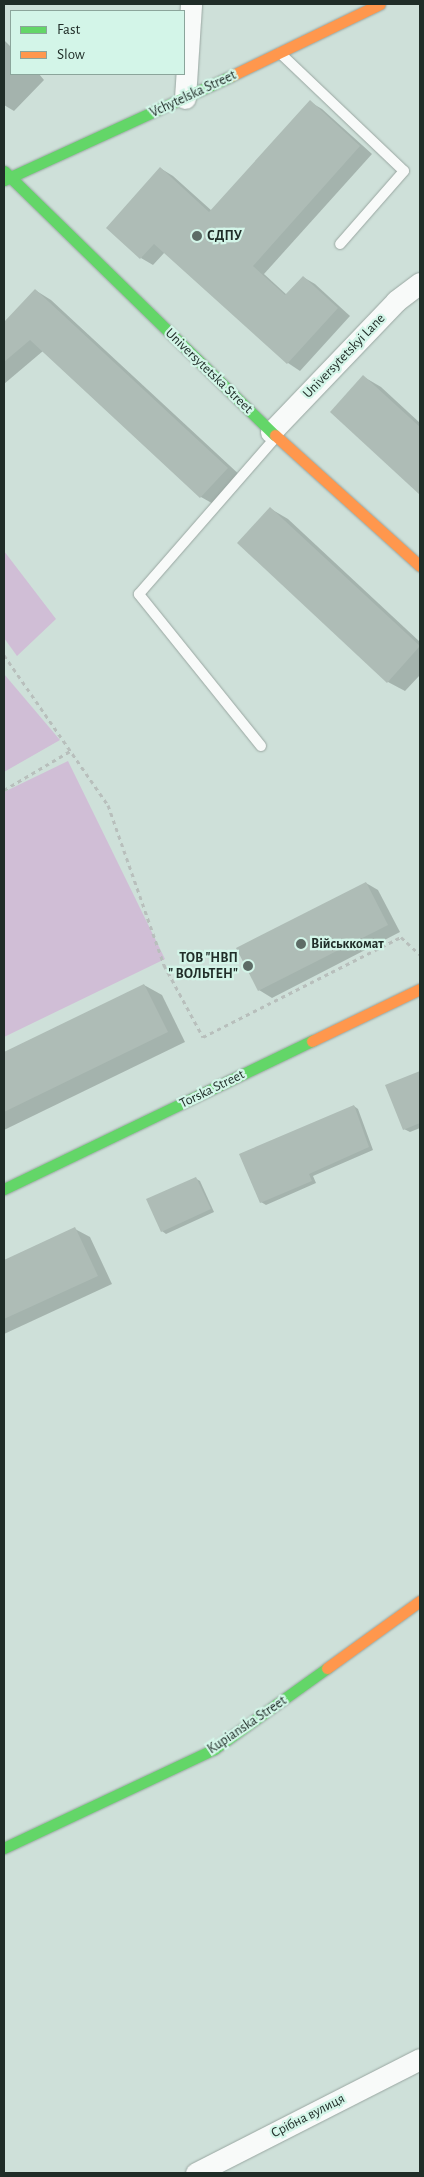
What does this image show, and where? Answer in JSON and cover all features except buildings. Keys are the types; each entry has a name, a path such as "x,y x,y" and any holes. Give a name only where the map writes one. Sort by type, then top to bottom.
{"street":[{"path":"185,98 191,4"},
{"name":"Vchytelska Street","path":"6,176 185,98 380,4"},
{"name":"Universytetska Street","path":"6,176 274,434 420,566"},
{"name":"Universytetskyi Lane","path":"274,434 396,301 420,283"},
{"name":"Torska Street","path":"4,1189 420,989"},
{"name":"Kupianska Street","path":"4,1848 214,1749 420,1601"},
{"name":"Срібна вулиця","path":"196,2173 420,2059"}],"lane":[{"path":"279,53 404,171 340,244"},
{"path":"261,746 139,594 274,434"}],"path":[{"path":"4,655 72,750 108,806 164,965 203,1037 401,937 420,955"},
{"path":"4,790 72,750"}],"shaded area":[{"path":"4,551 56,619 17,656 4,638"},
{"path":"4,674 60,740 4,772"},
{"path":"68,761 165,959 4,1037 4,792"}],"traffic: fast":[{"path":"4,180 231,76"},
{"path":"4,171 275,435"},
{"path":"4,1189 312,1041"},
{"path":"4,1848 214,1749 327,1668"}],"traffic: slow":[{"path":"231,76 380,4"},
{"path":"275,435 420,566"},
{"path":"312,1041 420,989"},
{"path":"327,1668 420,1601"}],"place":[{"name":"СДПУ","path":"197,236"},
{"name":"Військкомат","path":"301,944"},
{"name":"ТОВ \"НВП \" ВОЛЬТЕН\"","path":"248,966"}]}
